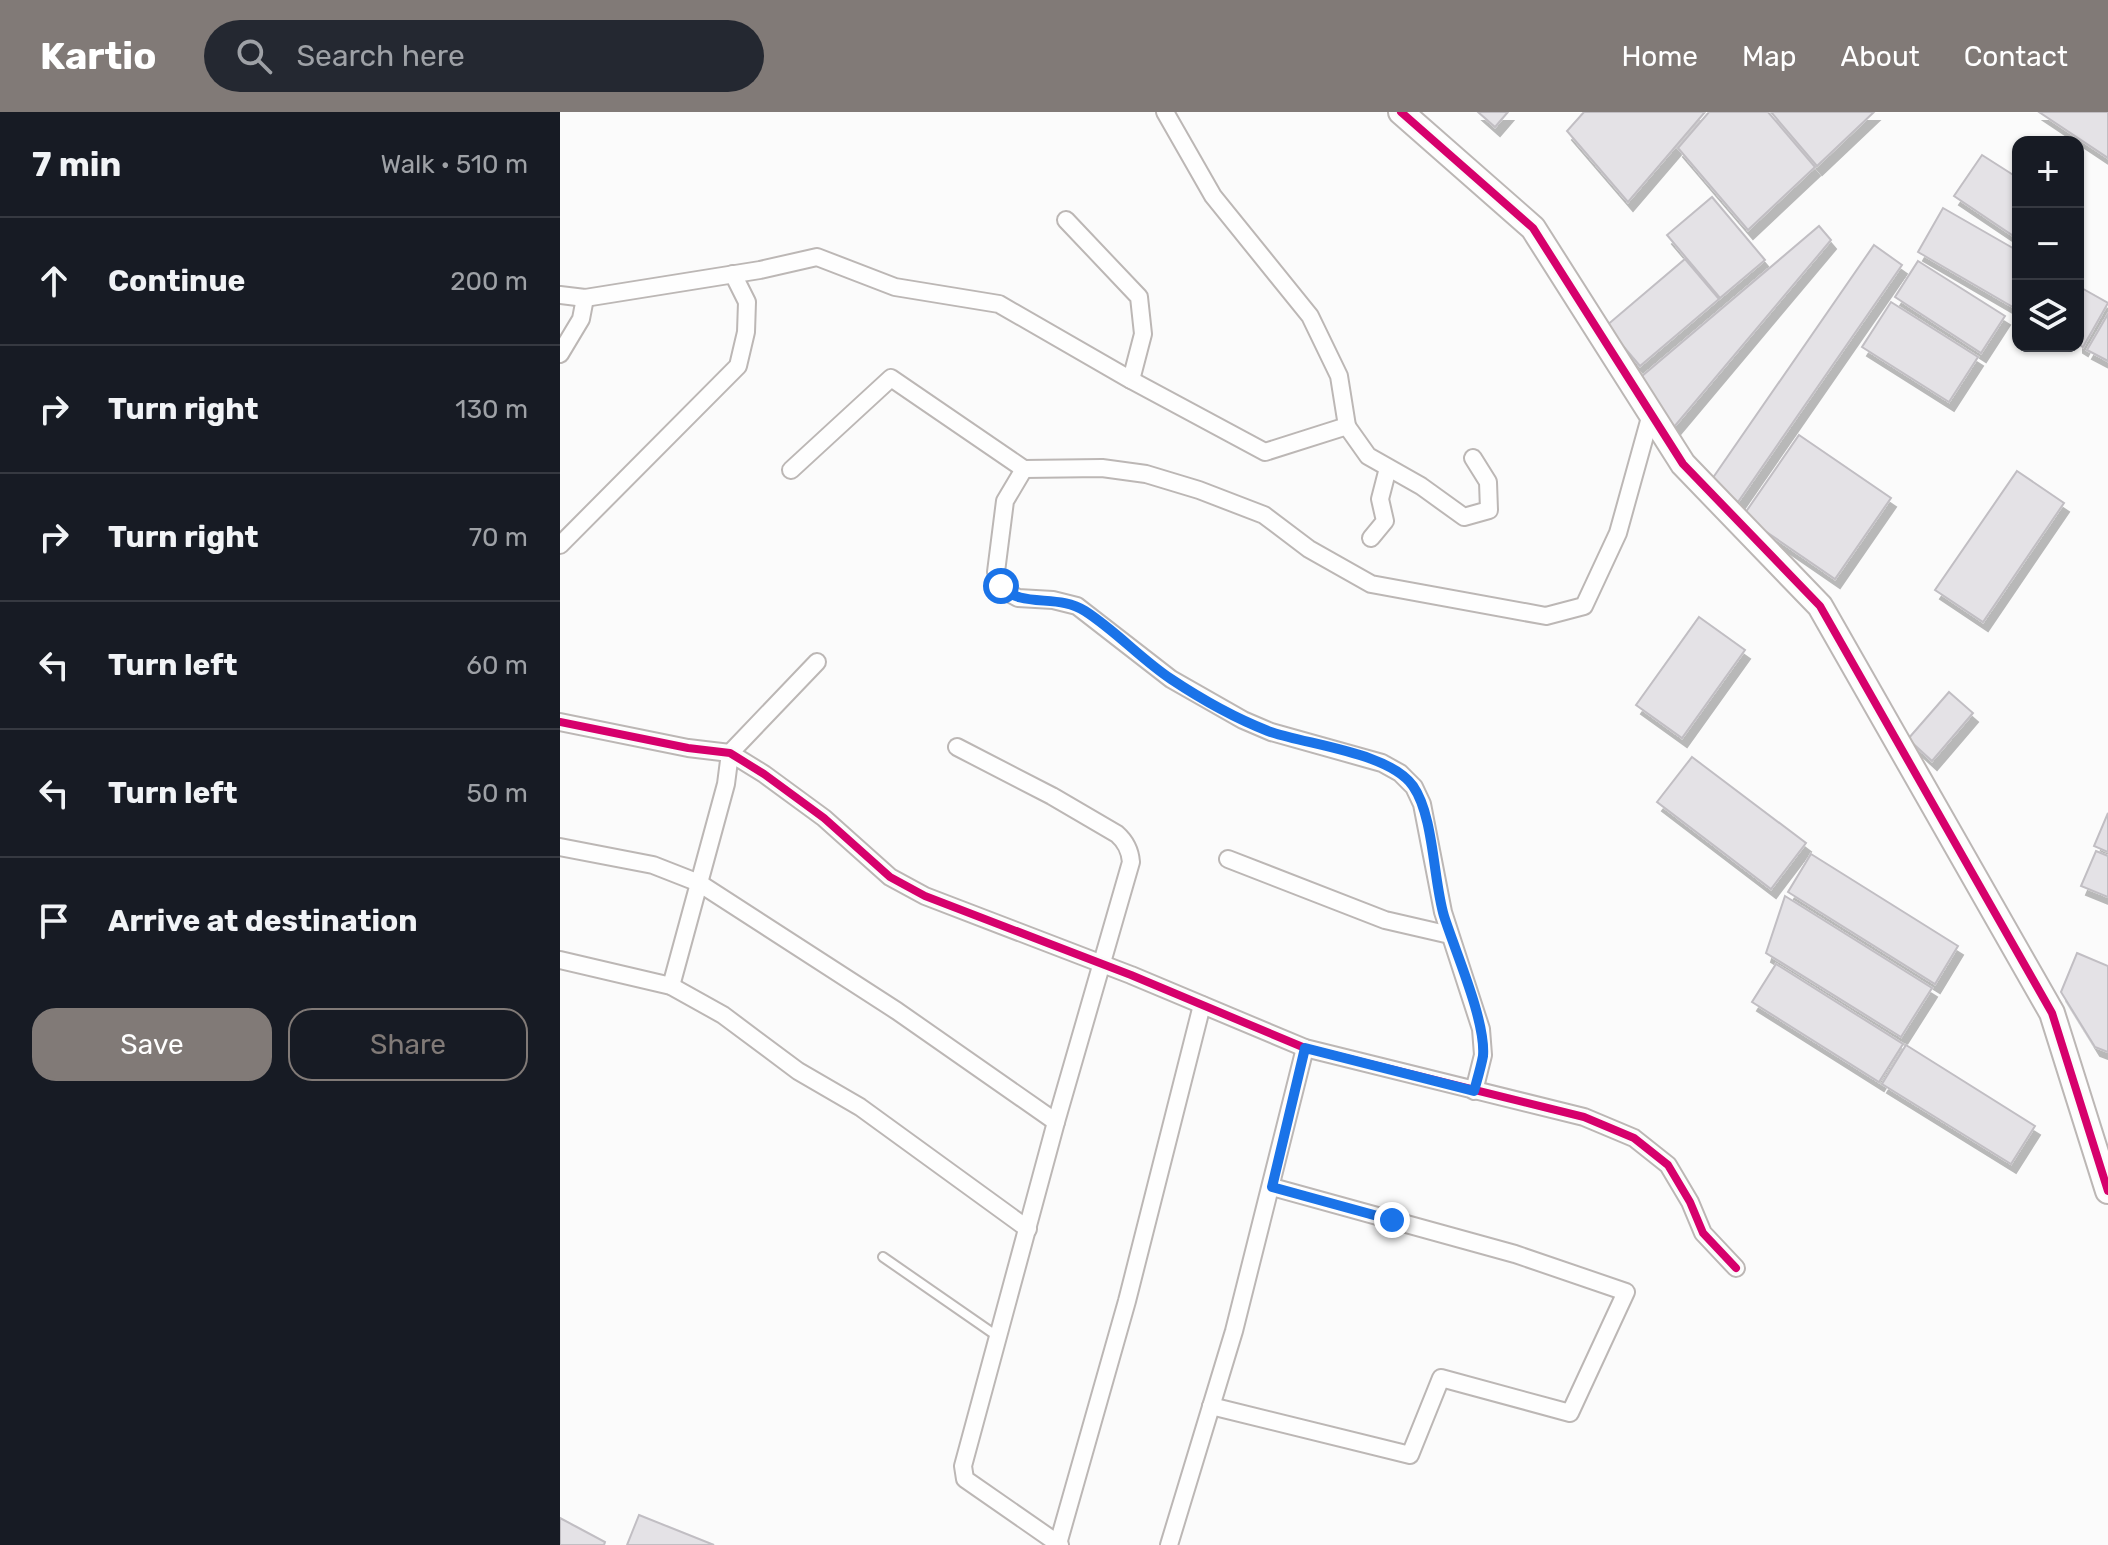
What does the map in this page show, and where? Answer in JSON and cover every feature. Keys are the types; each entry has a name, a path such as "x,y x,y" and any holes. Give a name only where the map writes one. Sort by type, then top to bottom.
{"street":[{"path":"1165,112 1213,196 1310,316 1339,376 1346,425 1368,456 1421,486 1464,517 1489,510 1488,482 1473,458"},
{"path":"1401,112 1533,228 1683,464 1820,606 2052,1013 2108,1191"},
{"path":"1066,220 1139,297 1143,334 1131,380"},
{"path":"560,295 585,298 817,257 895,287 999,304 1265,452 1346,425"},
{"path":"560,545 738,366 746,332 747,302 733,274"},
{"path":"560,354 581,319 585,298"},
{"path":"791,470 891,378 1024,469 1102,468 1146,474 1264,515 1309,549 1371,584 1546,616 1584,606 1618,533 1651,414"},
{"path":"1371,538 1385,521 1380,499 1388,468"},
{"path":"1024,469 1005,501 996,572 1001,586 1018,598 1053,600 1077,606 1171,679 1243,720 1271,732 1382,763 1400,773 1414,787 1422,804 1443,912 1481,1029 1483,1055 1474,1091"},
{"path":"671,986 726,784 730,753 817,662"},
{"path":"560,722 688,748 730,753 824,818 890,877 925,896 1101,963 1305,1048 1584,1117 1634,1138 1668,1165 1690,1202 1703,1233 1736,1268"},
{"path":"957,747 1052,796 1123,839 1130,854 1131,862 1056,1122 964,1461 965,1479 1059,1544 1127,1301 1202,1005"},
{"path":"560,847 653,865 699,883 897,1011 1056,1122"},
{"path":"1228,859 1385,920 1450,935"},
{"path":"560,960 671,986 723,1015 798,1071 860,1107 1028,1229"},
{"path":"1169,1545 1272,1187 1305,1048"},
{"path":"1211,1406 1410,1455 1441,1378 1570,1413 1626,1292 1515,1254 1272,1187"}],"lane":[{"path":"883,1257 998,1337"}],"building":[{"path":"1478,112 1508,112 1495,127"},
{"path":"1584,112 1705,112 1628,202 1567,131"},
{"path":"1709,112 1768,112 1815,167 1748,230 1678,148"},
{"path":"1771,112 1874,112 1817,166"},
{"path":"2039,112 2108,112 2108,158 2084,142 2084,136 2075,136"},
{"path":"1982,155 2012,174 2012,235 1954,196"},
{"path":"1712,197 1765,260 1720,298 1667,235"},
{"path":"1943,208 2012,248 2012,307 1918,252"},
{"path":"1819,226 1831,240 1674,427 1635,382"},
{"path":"1874,245 1902,265 1738,502 1710,482"},
{"path":"1685,259 1719,299 1640,366 1606,326"},
{"path":"1918,261 2005,316 1981,353 1895,297"},
{"path":"2084,289 2108,303 2084,345"},
{"path":"1891,302 1978,357 1949,402 1862,347"},
{"path":"2108,314 2108,361 2087,350"},
{"path":"1799,435 1891,498 1835,579 1743,516"},
{"path":"2017,471 2064,503 1983,622 1935,590"},
{"path":"1699,617 1745,650 1682,738 1636,705"},
{"path":"1949,692 1973,713 1932,761 1908,739"},
{"path":"1692,757 1806,843 1771,889 1657,802"},
{"path":"2108,813 2108,852 2094,846"},
{"path":"2096,851 2108,856 2108,897 2081,886"},
{"path":"1811,854 1958,946 1935,984 1788,892"},
{"path":"1785,896 1932,988 1901,1037 1766,953"},
{"path":"2077,953 2108,966 2108,1052 2095,1047 2061,992"},
{"path":"1776,964 1903,1044 1879,1082 1752,1002"},
{"path":"1906,1045 2035,1126 2011,1164 1882,1084"},
{"path":"639,1515 714,1545 627,1545"},
{"path":"560,1518 605,1542 604,1545 560,1545"}],"cycle path":[{"path":"1401,112 1533,228 1683,464 1820,606 2052,1013 2108,1191"},
{"path":"560,722 688,748 730,753 824,818 890,877 925,896 1131,975 1305,1048 1584,1117 1634,1138 1668,1165 1690,1202 1703,1233 1736,1268"}],"route":[{"path":"1001,586 1018,598 1053,600 1077,606 1171,679 1243,720 1271,732 1382,763 1392,767 1414,787 1422,804 1443,912 1481,1029 1483,1055 1474,1091 1305,1048 1272,1187 1392,1220"}]}
